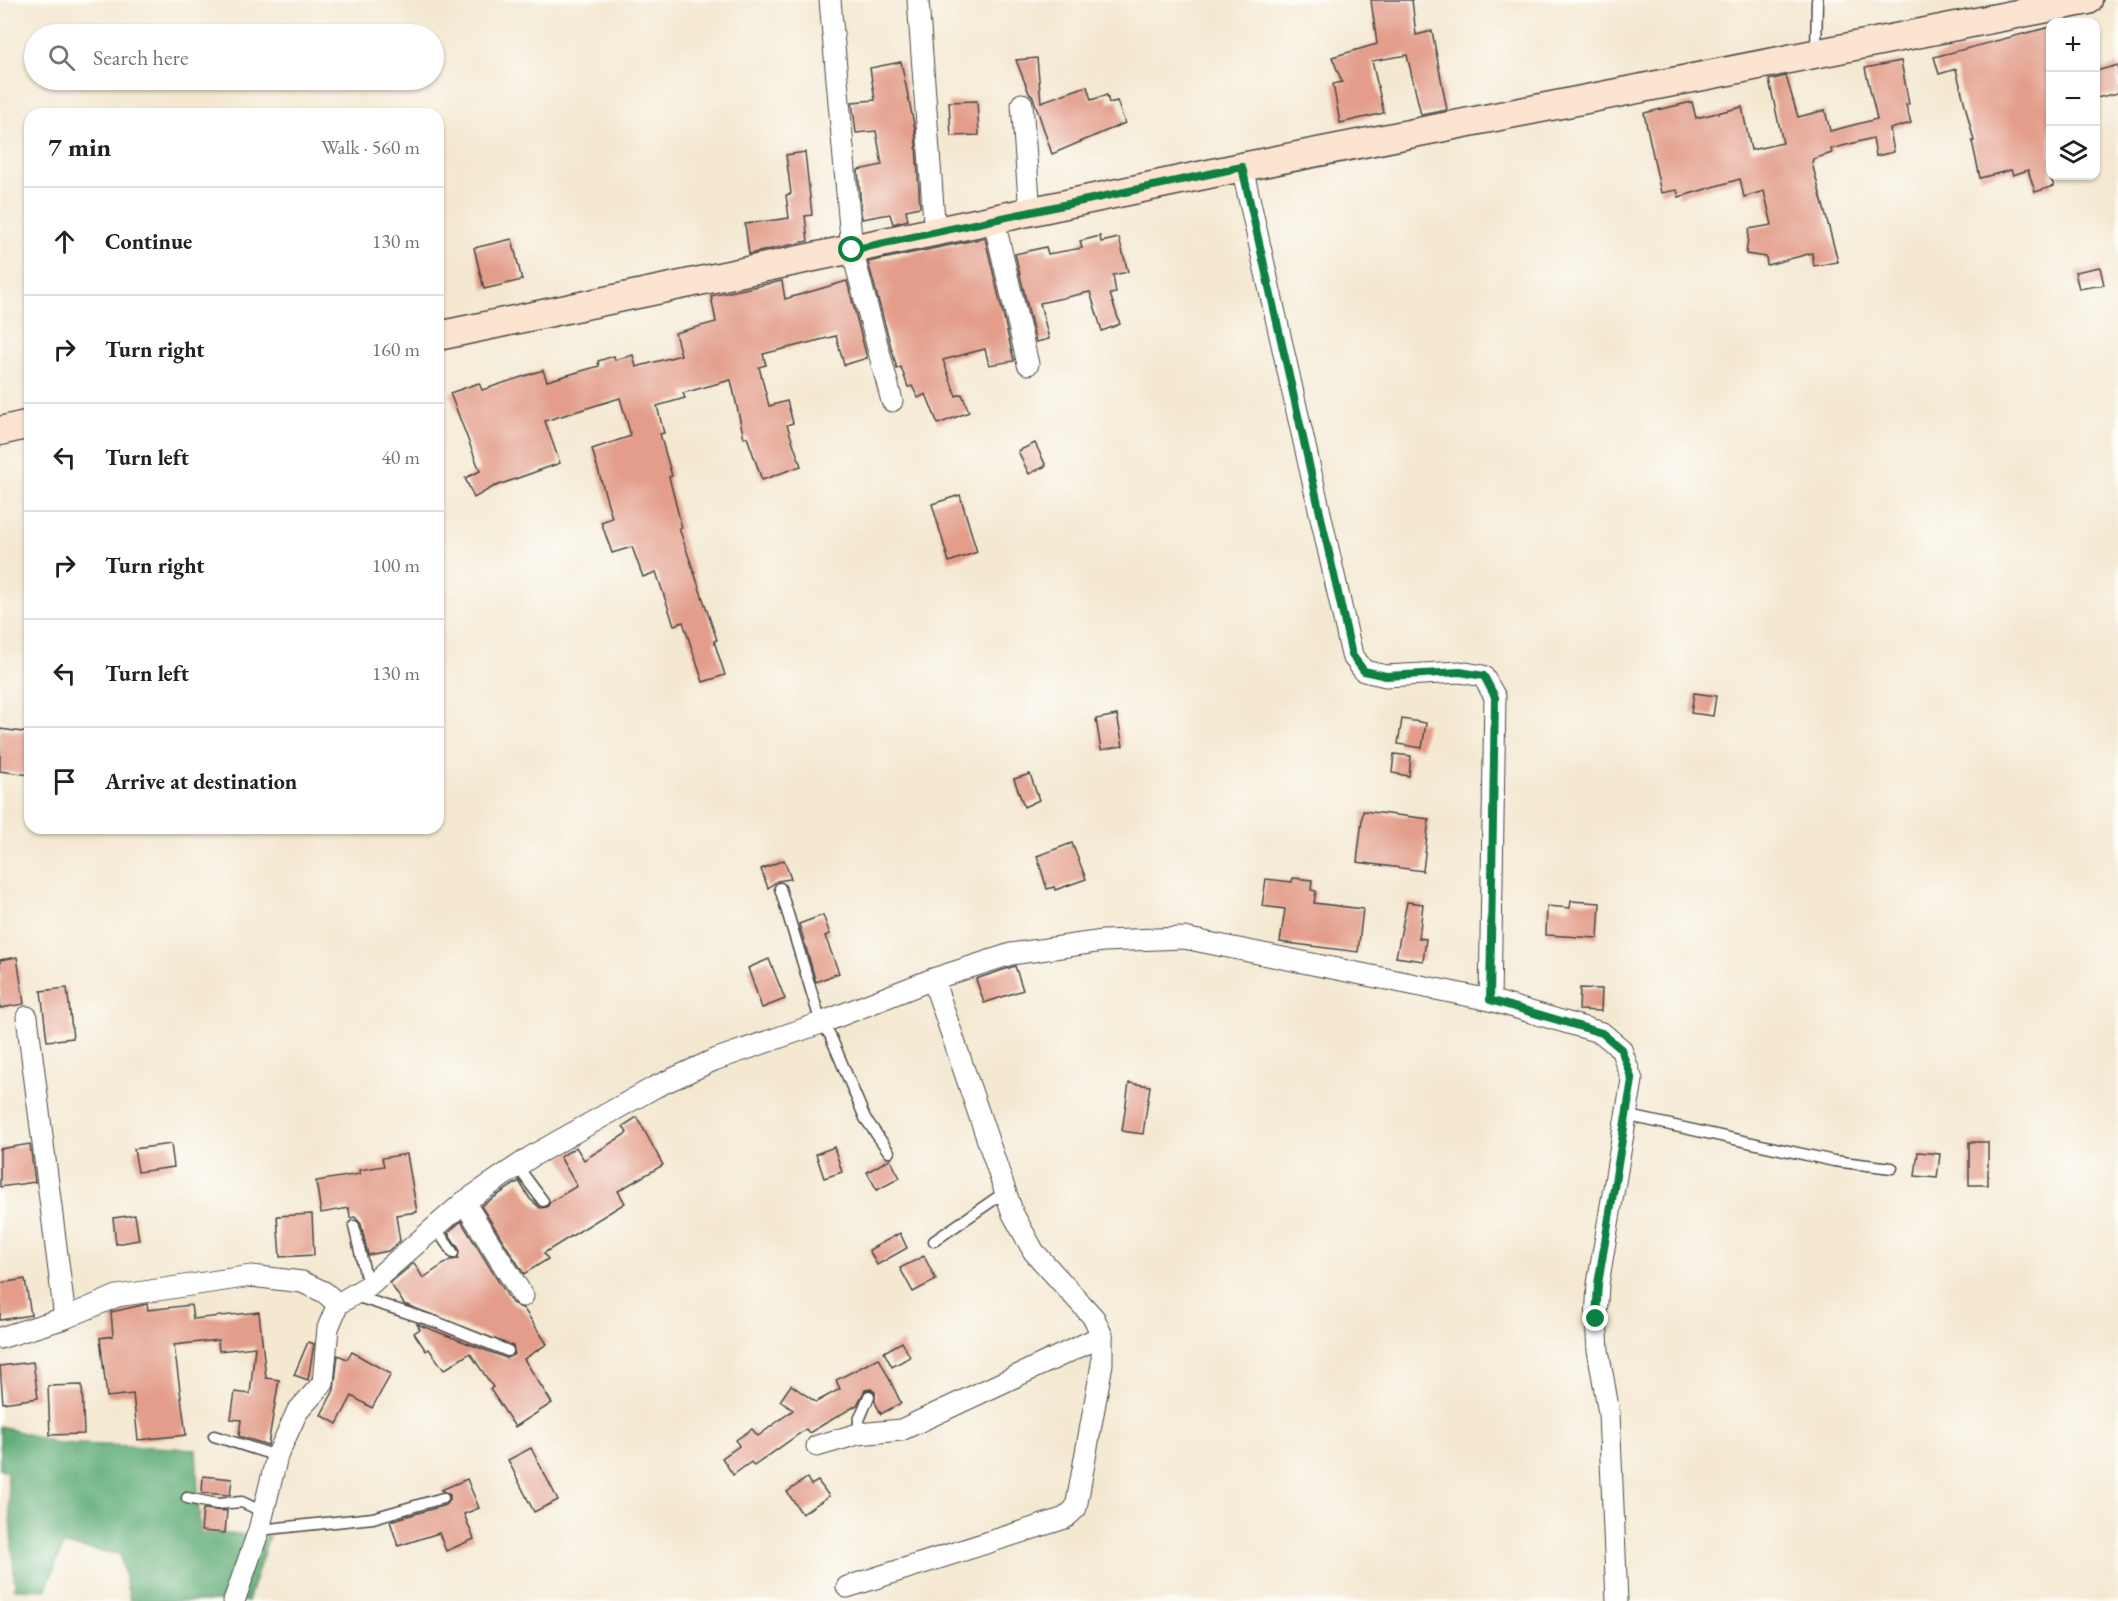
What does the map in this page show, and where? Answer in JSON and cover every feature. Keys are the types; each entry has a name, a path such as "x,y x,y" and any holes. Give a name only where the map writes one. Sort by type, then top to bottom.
{"street":[{"path":"830,0 852,250 892,401"},
{"path":"918,0 934,234"},
{"path":"444,335 934,234 1242,167 2088,0"},
{"path":"1022,104 1030,213"},
{"path":"1242,167 1352,655 1364,671 1386,676 1460,672 1484,676 1495,697 1490,1000"},
{"path":"994,221 1028,364"},
{"path":"0,431 24,425"},
{"path":"234,1601 261,1521 277,1456 297,1412 323,1383 328,1328 353,1296 464,1202 517,1166 655,1087 714,1060 821,1023 933,979 1011,954 1103,941 1184,938 1490,1000 1602,1033 1621,1049 1632,1080 1598,1284 1596,1319 1598,1350 1609,1413 1617,1601"},
{"path":"847,1587 1065,1518 1076,1509 1102,1364 1102,1336 1094,1318 1034,1252 1013,1214 933,979"},
{"path":"27,1017 65,1318"},
{"path":"464,1202 523,1296"},
{"path":"0,1338 65,1318 117,1296 251,1276 302,1282 324,1292 353,1296"},
{"path":"817,1446 858,1434 901,1430 1102,1336"}],"lane":[{"path":"1816,54 1817,0"},
{"path":"780,888 821,1023 830,1035 865,1118 889,1152"},
{"path":"1626,1115 1834,1161 1892,1168"},
{"path":"517,1166 543,1201"},
{"path":"934,1241 1005,1192"},
{"path":"354,1226 353,1296 436,1322 508,1351"},
{"path":"435,1227 453,1253"},
{"path":"858,1434 858,1420 869,1396"},
{"path":"214,1436 277,1456"},
{"path":"187,1498 217,1504 242,1502 261,1521 373,1518 443,1498"}],"green space":[{"path":"0,1426 57,1443 196,1449 200,1533 269,1536 248,1601 130,1601 120,1554 63,1545 46,1590 15,1589 7,1471 0,1469"}],"building":[{"path":"1371,0 1412,0 1416,35 1432,31 1447,110 1421,115 1407,55 1372,61 1384,113 1340,123 1333,84 1342,82 1332,57 1377,44"},
{"path":"2046,28 2046,180 2052,180 2054,186 2035,192 2028,170 2013,175 2011,170 1980,178 1972,141 1974,141 1956,69 1939,74 1934,57"},
{"path":"1037,58 1041,102 1087,86 1091,100 1107,95 1109,103 1117,101 1125,123 1052,154 1033,97 1029,93 1016,60"},
{"path":"1901,61 1909,104 1906,105 1911,123 1890,129 1894,152 1876,156 1873,138 1831,149 1832,153 1813,159 1812,163 1838,262 1814,266 1812,253 1767,265 1766,257 1746,254 1749,229 1772,225 1764,191 1744,197 1740,179 1679,197 1677,190 1661,193 1644,113 1692,102 1696,118 1742,107 1751,150 1783,143 1769,80 1786,76 1798,117 1825,110 1830,131 1877,119 1865,68"},
{"path":"901,62 915,129 920,207 906,210 908,220 893,224 890,214 862,219 858,170 882,165 876,131 856,133 852,102 875,100 870,68"},
{"path":"2118,65 2118,93 2100,97 2100,70"},
{"path":"977,101 979,135 951,136 949,102"},
{"path":"805,152 812,215 805,216 808,241 749,254 745,224 789,218 786,195 791,194 786,155"},
{"path":"1100,236 1101,242 1119,238 1128,272 1113,275 1116,293 1110,294 1120,324 1102,331 1090,292 1040,303 1049,339 1036,342 1015,254 1046,247 1048,254 1082,248 1080,241"},
{"path":"985,238 1014,361 989,365 985,349 943,360 956,396 962,394 969,412 938,424 926,394 918,398 912,386 908,387 901,367 897,369 868,262"},
{"path":"512,239 522,280 484,289 474,248"},
{"path":"2100,267 2104,285 2079,289 2075,272"},
{"path":"782,281 785,299 847,281 867,358 844,365 836,336 763,354 766,365 759,367 769,406 787,401 793,423 787,425 801,466 762,480 747,437 744,438 731,380 683,393 685,398 657,406 664,433 660,434 672,476 669,477 682,528 679,528 717,640 714,641 725,675 703,682 683,622 674,625 656,572 643,577 632,547 612,553 601,522 612,518 592,449 631,436 620,398 545,421 560,463 493,487 474,498 465,478 480,471 450,393 479,383 482,390 543,370 547,381 599,366 598,361 614,356 615,360 633,355 636,367 681,355 675,333 716,322 711,296"},
{"path":"1035,443 1046,466 1029,474 1018,451"},
{"path":"960,495 977,552 949,562 932,504"},
{"path":"1694,693 1716,696 1713,716 1691,713"},
{"path":"1117,715 1123,746 1101,750 1096,719"},
{"path":"1402,719 1426,723 1422,748 1398,744"},
{"path":"0,729 24,732 24,774 0,771"},
{"path":"1394,754 1411,756 1409,776 1392,773"},
{"path":"1030,774 1039,800 1024,807 1014,779"},
{"path":"1363,811 1429,819 1423,871 1357,862"},
{"path":"1072,843 1086,879 1055,890 1054,887 1047,889 1037,856"},
{"path":"784,860 791,879 777,881 768,888 761,869"},
{"path":"1293,878 1312,880 1311,890 1316,891 1314,903 1363,909 1358,952 1280,942 1285,909 1262,906 1266,879 1292,882"},
{"path":"1571,901 1600,903 1598,938 1546,935 1547,906 1570,908"},
{"path":"1407,902 1423,904 1419,938 1426,939 1423,961 1396,957"},
{"path":"823,915 830,934 825,936 839,973 816,982 799,924"},
{"path":"17,957 24,1004 0,1008 0,960"},
{"path":"769,959 785,999 762,1008 748,968"},
{"path":"1015,966 1023,990 984,1003 976,979"},
{"path":"67,988 73,1038 47,1041 41,991"},
{"path":"1580,988 1602,989 1601,1011 1579,1010"},
{"path":"1129,1083 1150,1086 1143,1134 1122,1131"},
{"path":"637,1117 663,1165 618,1191 625,1203 544,1253 548,1259 524,1274 481,1206 519,1181 530,1199 540,1208 547,1207 550,1202 577,1186 560,1157 576,1147 584,1160 627,1133 623,1126"},
{"path":"1969,1142 1988,1142 1988,1185 1969,1185"},
{"path":"30,1144 35,1182 0,1187 0,1149"},
{"path":"171,1144 174,1167 138,1172 134,1149"},
{"path":"834,1147 842,1172 824,1178 816,1154"},
{"path":"1918,1152 1940,1154 1937,1178 1915,1176"},
{"path":"407,1154 417,1212 396,1215 400,1241 388,1251 368,1255 361,1224 355,1217 350,1218 349,1208 321,1213 316,1181 360,1174 359,1170 384,1166 382,1158"},
{"path":"890,1159 900,1178 877,1190 867,1172"},
{"path":"312,1214 314,1255 280,1257 277,1216"},
{"path":"135,1215 139,1240 116,1244 113,1218"},
{"path":"461,1221 512,1303 524,1309 547,1344 524,1359 552,1403 515,1427 490,1389 493,1387 470,1353 444,1370 429,1349 426,1351 414,1333 420,1329 417,1324 506,1358 515,1354 513,1346 404,1304 390,1283 414,1263 423,1278 450,1260 458,1259 459,1249 448,1233"},
{"path":"900,1233 907,1248 877,1265 869,1250"},
{"path":"924,1256 936,1280 913,1292 900,1268"},
{"path":"25,1279 31,1315 0,1320 0,1283"},
{"path":"147,1304 148,1310 191,1305 193,1319 259,1312 266,1378 279,1380 268,1445 239,1436 241,1420 231,1419 235,1392 250,1394 255,1347 219,1351 218,1340 174,1345 186,1435 138,1440 133,1394 107,1397 100,1338 113,1336 111,1312"},
{"path":"308,1342 314,1344 308,1380 294,1375"},
{"path":"902,1342 910,1357 892,1367 884,1352"},
{"path":"352,1352 391,1374 372,1408 352,1396 337,1424 321,1415 334,1390 338,1355 347,1359"},
{"path":"879,1358 901,1403 881,1414 875,1402 875,1392 871,1389 865,1390 857,1405 809,1433 806,1429 754,1466 751,1462 733,1475 722,1458 739,1446 736,1440 752,1429 758,1436 793,1410 780,1401 791,1385 816,1402 840,1389 836,1380"},
{"path":"33,1362 38,1398 3,1403 0,1366"},
{"path":"82,1385 84,1434 50,1435 48,1386"},
{"path":"531,1448 558,1500 534,1512 508,1460"},
{"path":"203,1476 232,1479 230,1495 202,1493"},
{"path":"807,1478 811,1485 818,1481 829,1496 802,1514 787,1492"},
{"path":"467,1479 479,1508 464,1514 474,1539 446,1551 439,1533 398,1546 390,1521 446,1505 450,1500 450,1495 441,1490"},
{"path":"203,1509 227,1511 225,1533 201,1531"}],"route":[{"path":"852,250 1242,167 1352,655 1364,671 1386,676 1460,672 1484,676 1495,697 1490,1000 1602,1033 1621,1049 1632,1080 1598,1284 1596,1319"}]}
